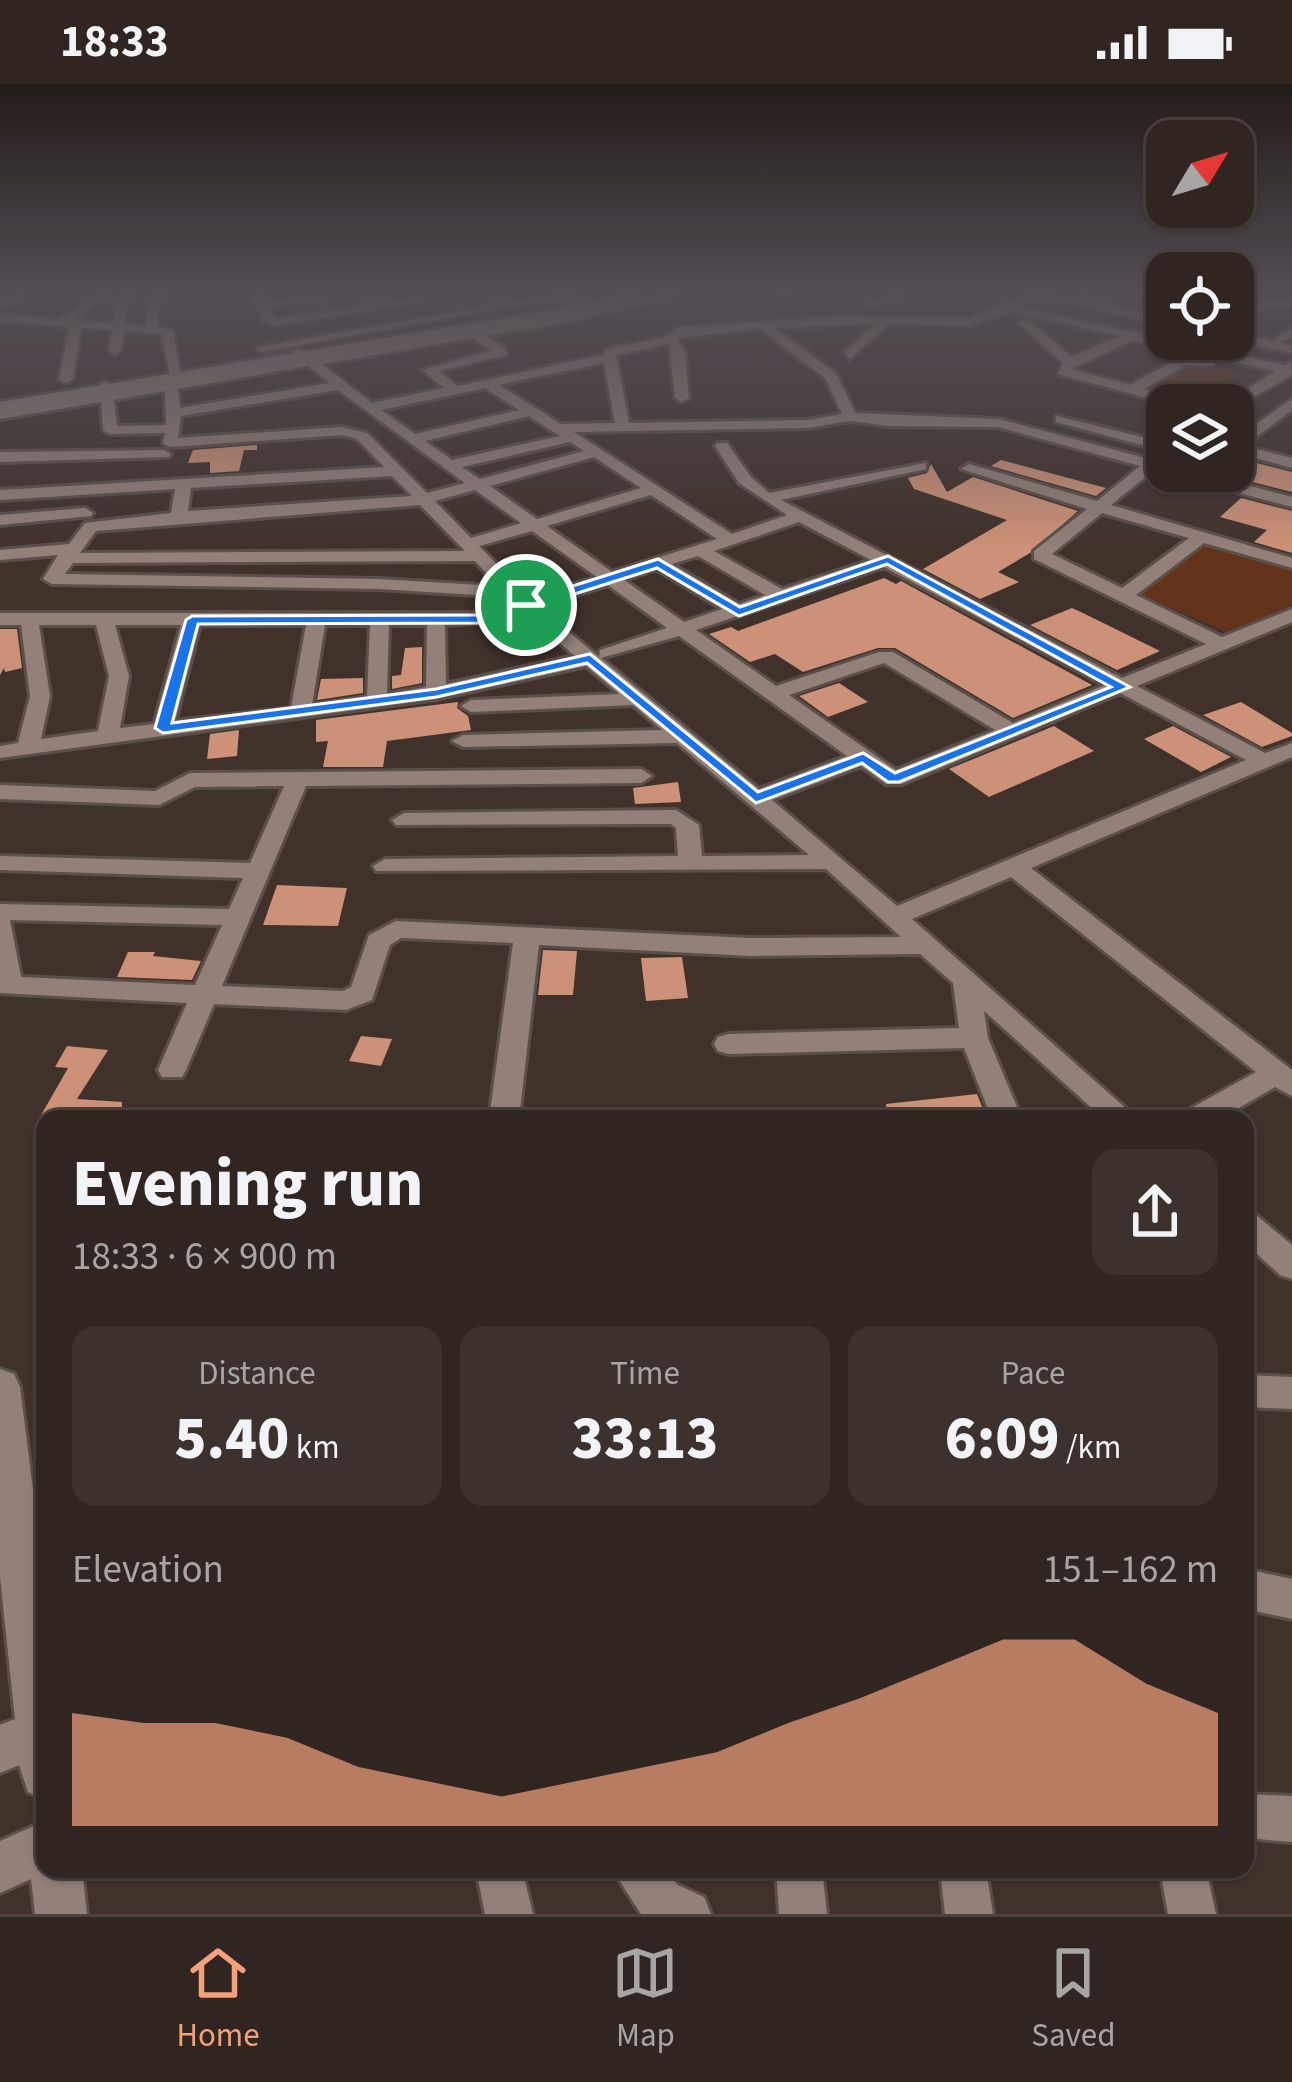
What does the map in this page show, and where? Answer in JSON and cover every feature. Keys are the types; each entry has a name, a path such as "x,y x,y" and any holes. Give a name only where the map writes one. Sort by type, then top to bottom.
{"street":[{"path":"0,407 181,378"},
{"path":"330,378 894,779 1292,615"},
{"path":"440,378 454,390"},
{"path":"369,409 509,378"},
{"path":"613,378 623,427"},
{"path":"681,378 682,398"},
{"path":"832,378 850,417"},
{"path":"1085,378 1146,394"},
{"path":"1131,390 1153,378"},
{"path":"170,435 172,380"},
{"path":"486,383 730,540"},
{"path":"0,457 170,435 339,386"},
{"path":"108,390 110,430 170,435 349,431 362,436 524,603 598,656 1113,1110"},
{"path":"410,400 425,410"},
{"path":"1146,411 1090,402 1146,423"},
{"path":"1254,431 1292,403"},
{"path":"412,439 531,411"},
{"path":"432,453 561,430 808,424 850,417 999,423 1146,463"},
{"path":"440,419 455,429"},
{"path":"1060,419 1146,444"},
{"path":"449,465 561,430"},
{"path":"1273,458 1292,441"},
{"path":"722,446 746,480 766,498 1262,760"},
{"path":"524,603 379,584 52,579 83,534 101,523 349,514 420,500 596,452"},
{"path":"1254,453 1292,463"},
{"path":"766,498 921,466"},
{"path":"969,469 1292,563"},
{"path":"0,494 393,471"},
{"path":"1146,475 1040,555 1224,645"},
{"path":"179,517 184,483"},
{"path":"0,554 474,550 652,490"},
{"path":"1254,492 1292,502"},
{"path":"0,520 85,513"},
{"path":"0,619 488,619 524,603 804,515"},
{"path":"1122,597 1200,538"},
{"path":"700,550 782,597"},
{"path":"0,752 436,693 598,656 888,560"},
{"path":"658,563 739,612"},
{"path":"28,748 40,695 29,619"},
{"path":"104,619 119,676 108,734"},
{"path":"163,728 192,620"},
{"path":"301,712 316,620"},
{"path":"377,702 380,620"},
{"path":"436,620 436,693"},
{"path":"776,692 886,656 1012,731"},
{"path":"471,706 642,699"},
{"path":"464,741 684,736"},
{"path":"894,917 1292,748"},
{"path":"756,798 863,757"},
{"path":"0,792 159,798 190,780 641,776"},
{"path":"172,1070 298,779"},
{"path":"404,820 676,817 687,825 691,862"},
{"path":"385,866 832,862"},
{"path":"0,863 258,871"},
{"path":"1012,866 1285,1079 1216,1110"},
{"path":"0,911 238,917"},
{"path":"0,926 9,986 346,1001 363,993 378,941 387,932 750,947 923,945"},
{"path":"505,1110 527,937"},
{"path":"966,983 974,1038 1003,1110"},
{"path":"728,1044 974,1038"},
{"path":"1254,1232 1292,1265"},
{"path":"0,1387 28,1752"},
{"path":"1254,1391 1292,1393"},
{"path":"1254,1591 1292,1599"},
{"path":"1254,1817 1292,1819"},
{"path":"0,1867 36,1872"},
{"path":"501,1878 509,1914"},
{"path":"642,1878 661,1902 687,1914"},
{"path":"800,1878 803,1914"},
{"path":"964,1878 970,1914"},
{"path":"1185,1878 1192,1914"}],"shaded area":[{"path":"1158,378 1232,378 1223,384 1149,384"},
{"path":"1203,541 1292,568 1292,605 1231,634 1137,593"}],"building":[{"path":"257,445 257,450 244,450 239,471 210,473 210,462 188,463 193,450"},
{"path":"1001,460 1106,488 1096,496 991,466"},
{"path":"1254,462 1292,472 1292,492 1254,482"},
{"path":"931,464 947,492 973,477 1078,511 1030,553 998,572 1019,582 980,599 923,569 1007,520 914,489 908,478 927,473"},
{"path":"1241,498 1292,511 1292,553 1254,542 1267,530 1220,517"},
{"path":"884,578 896,584 901,581 1092,685 1013,718 895,648 878,648 803,672 775,654 750,662 709,634 731,627 738,631"},
{"path":"1072,608 1160,651 1117,670 1030,625"},
{"path":"0,629 17,629 22,668 5,672 4,668 0,675"},
{"path":"422,647 422,683 392,689 392,676 401,675 405,648"},
{"path":"363,678 363,693 317,700 321,679"},
{"path":"839,683 868,702 828,717 799,696"},
{"path":"458,702 471,730 387,741 383,767 323,767 328,741 316,742 316,720"},
{"path":"1241,702 1292,736 1262,747 1203,715"},
{"path":"1054,726 1094,751 989,797 949,769"},
{"path":"1173,726 1231,757 1201,772 1144,739"},
{"path":"239,730 237,756 207,759 210,734"},
{"path":"678,782 681,802 635,804 633,788"},
{"path":"277,885 347,888 338,926 263,925"},
{"path":"543,950 577,951 573,995 538,995"},
{"path":"128,952 201,961 192,980 117,977"},
{"path":"682,957 688,998 646,1001 641,958"},
{"path":"361,1036 392,1039 381,1066 349,1061"},
{"path":"67,1046 108,1050 77,1099 122,1102 122,1110 44,1110 68,1068 55,1067"},
{"path":"977,1094 983,1110 886,1110 886,1104"}],"route":[{"path":"888,560 1123,687 894,779 863,757 756,798 590,658 436,693 163,728 192,620 488,619 534,612 526,605 658,563 739,612 888,560"}]}
